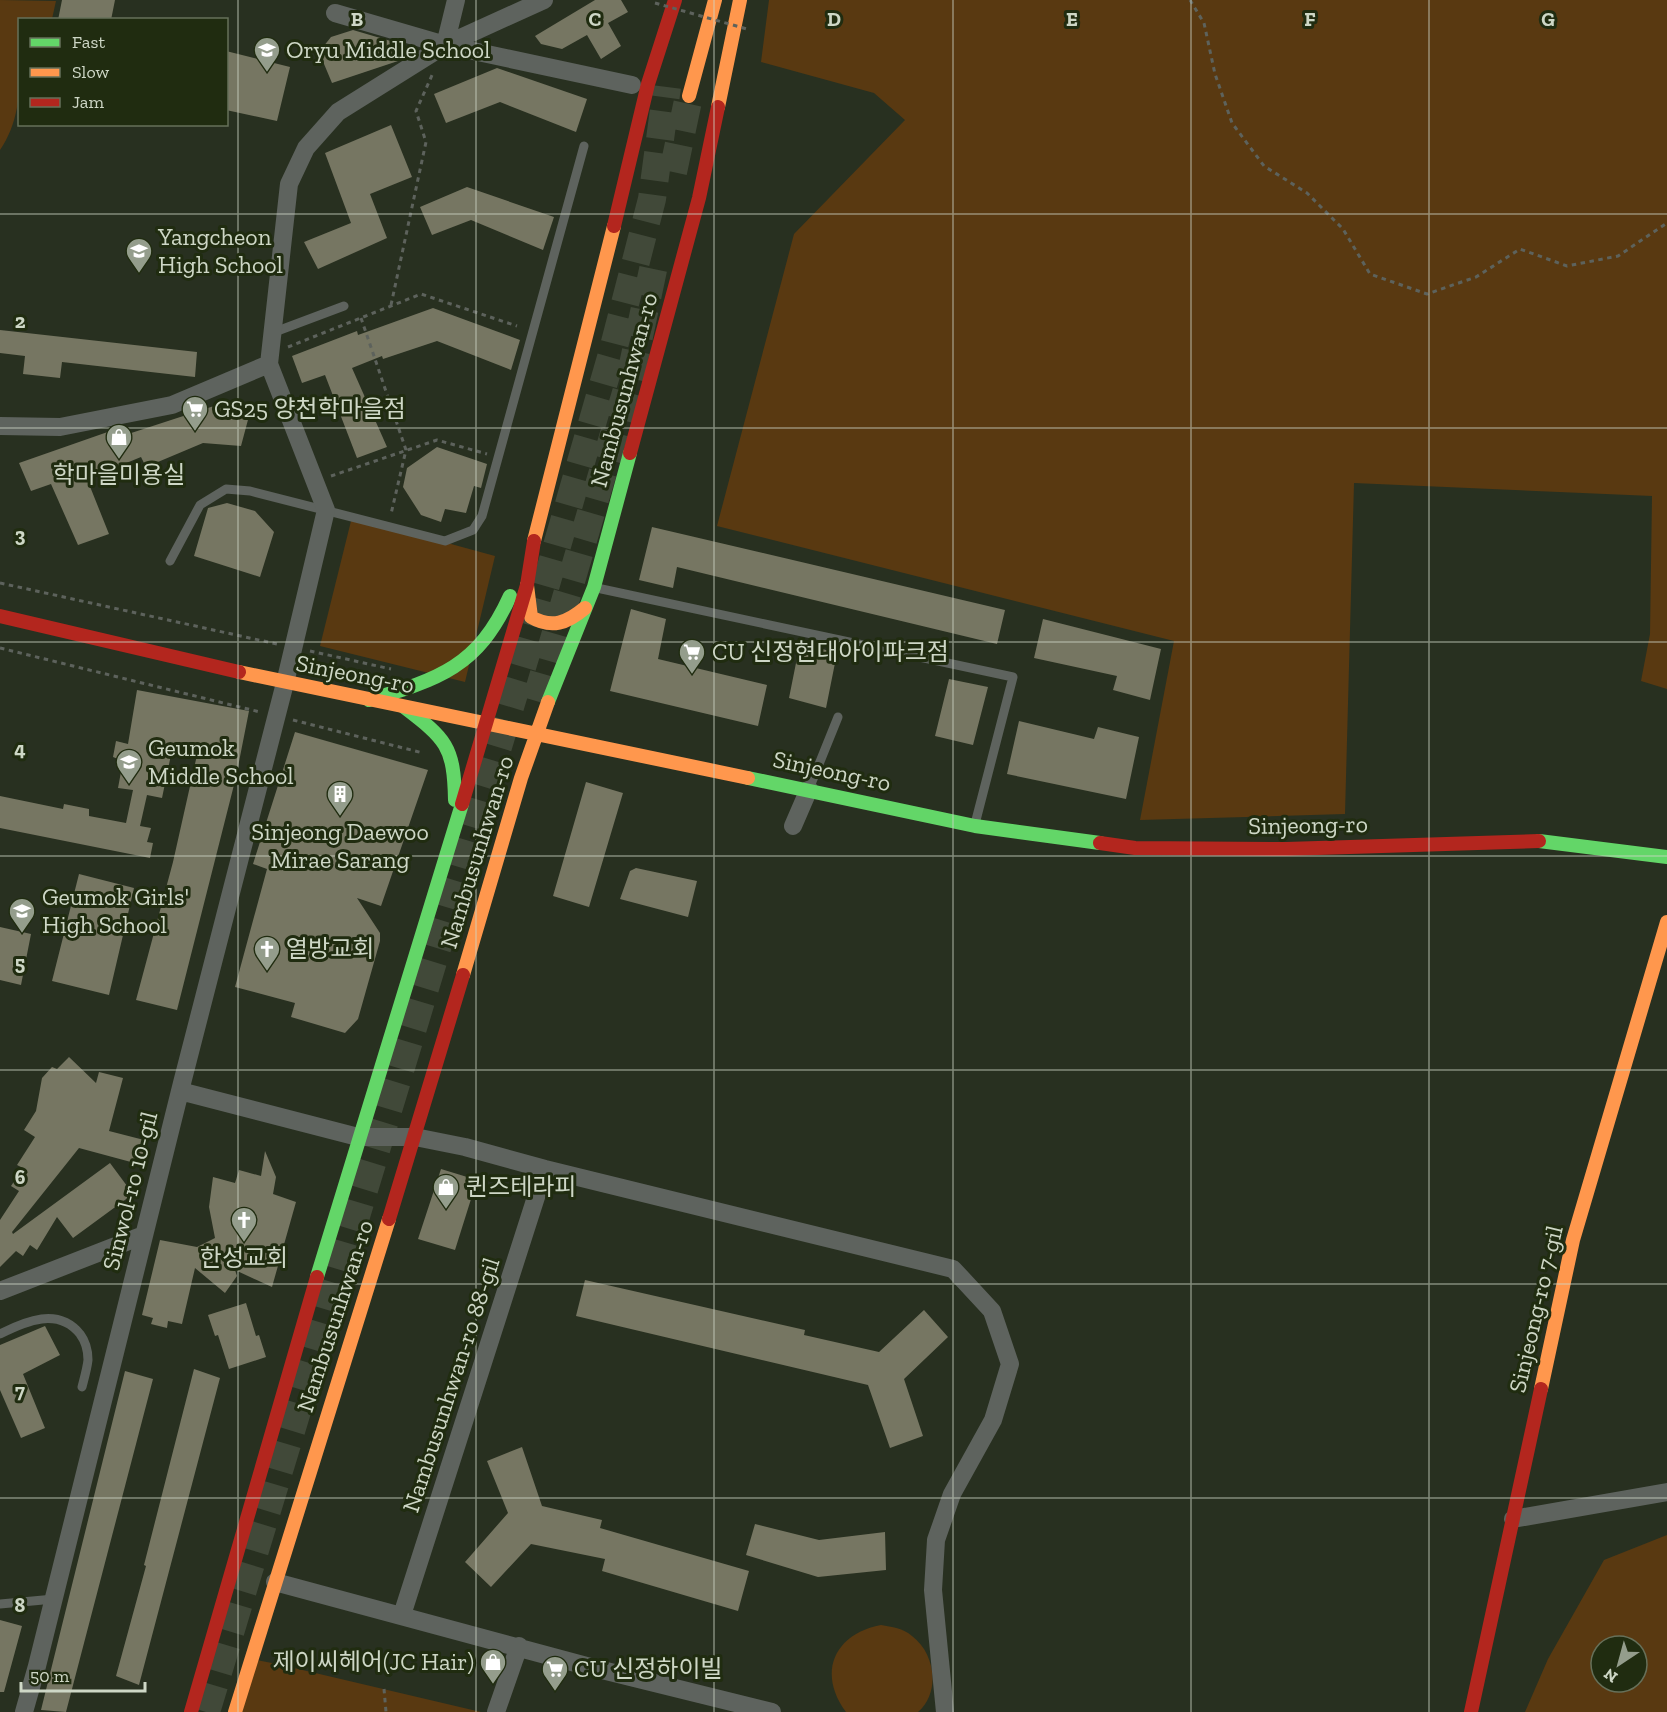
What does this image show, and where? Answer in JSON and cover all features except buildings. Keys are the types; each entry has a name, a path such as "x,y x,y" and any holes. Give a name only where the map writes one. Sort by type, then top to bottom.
{"main road":[{"name":"Nambusunhwan-ro","path":"191,1712 358,1137 455,828 527,585 535,533 587,337 648,84 675,0"},
{"path":"688,96 716,0"},
{"name":"Nambusunhwan-ro","path":"236,1712 415,1137 521,778 594,587 699,198 740,0"},
{"path":"369,700 446,674 463,663 484,644 503,615 535,533"},
{"path":"527,585 531,616 542,623 562,625 571,621 585,608"},
{"name":"Sinjeong-ro","path":"0,616 285,683 486,722 975,826 1135,848 1286,849 1544,841 1667,857"},
{"path":"404,707 433,729 449,746 454,759 455,828"},
{"name":"Sinjeong-ro 7-gil","path":"1471,1712 1573,1240 1667,922"}],"street":[{"path":"446,45 456,0"},
{"path":"326,510 269,359 289,184 306,148 338,112 446,45 541,1"},
{"path":"335,13 446,45 632,85"},
{"path":"0,426 60,428 172,405 269,359"},
{"name":"Sinwol-ro 10-gil","path":"24,1712 277,716 326,510"},
{"path":"793,826 809,789"},
{"path":"180,1091 358,1137 415,1137 465,1147 545,1169 953,1269 992,1311 1010,1365 993,1420 952,1494 936,1540 933,1590 945,1712"},
{"name":"Nambusunhwan-ro 88-gil","path":"402,1615 545,1169"},
{"path":"0,1291 144,1235"},
{"path":"1513,1519 1667,1492"},
{"path":"275,1581 594,1668 771,1712"},
{"path":"496,1712 519,1646"}],"lane":[{"path":"170,561 200,505 226,489 250,491 445,541 473,530 482,516 584,146"},
{"path":"272,333 344,306"},
{"path":"594,587 1013,677 975,826"},
{"path":"809,789 838,717"},
{"path":"0,1334 24,1322 50,1317 72,1324 86,1342 88,1360 82,1387"},
{"path":"0,1604 54,1599"}],"path":[{"path":"1190,0 1204,23 1215,74 1232,123 1264,166 1307,193 1343,229 1370,274 1427,294 1476,277 1520,249 1567,266 1618,256 1667,223"},
{"path":"656,3 747,29"},
{"path":"391,305 426,142 416,111 446,45"},
{"path":"269,359 360,318 421,294 517,326"},
{"path":"360,318 406,450 387,527"},
{"path":"315,482 438,440 498,457"},
{"path":"0,583 393,669"},
{"path":"0,648 430,754"},
{"path":"384,1689 386,1712"}],"shaded area":[{"path":"0,0 56,1 52,18 18,18 18,104 8,136 0,150"},
{"path":"769,0 1667,0 1667,689 1641,681 1650,634 1652,496 1354,483 1345,814 1140,820 1174,641 717,526 794,234 905,120 874,93 761,62"},
{"path":"352,517 495,556 465,682 320,646"},
{"path":"1667,1535 1667,1712 1525,1712 1548,1659 1604,1560"},
{"path":"881,1625 909,1633 926,1652 930,1662 932,1684 925,1704 918,1712 846,1712 837,1697 832,1670 835,1657 852,1637"},
{"path":"252,1659 277,1664 481,1712 236,1712"}],"tunnel":[{"path":"206,1712 526,654 612,354 652,199 667,87"},
{"path":"673,172 689,96"},
{"path":"536,701 630,379 654,265"}],"traffic: fast":[{"path":"548,702 594,587 630,453"},
{"path":"369,700 416,685 454,667 470,655 484,639 498,620 510,596"},
{"path":"404,707 430,727 445,745 453,767 455,800"},
{"path":"748,778 975,826 1100,843"},
{"path":"317,1277 462,804"},
{"path":"1539,841 1667,857"}],"traffic: slow":[{"path":"689,96 715,0"},
{"path":"718,107 740,0"},
{"path":"534,541 614,226"},
{"path":"527,585 531,617 539,621 559,623 585,608"},
{"path":"239,672 748,778"},
{"path":"463,975 521,778 548,702"},
{"path":"1541,1389 1573,1240 1667,922"},
{"path":"235,1712 389,1219"}],"traffic: jam":[{"path":"614,226 648,84 675,0"},
{"path":"630,453 699,198 718,107"},
{"path":"462,804 527,585 534,541"},
{"path":"0,616 239,672"},
{"path":"1100,843 1135,848 1286,849 1539,841"},
{"path":"389,1219 463,975"},
{"path":"191,1712 317,1277"},
{"path":"1471,1712 1541,1389"}],"place":[{"name":"Oryu Middle School","path":"267,73"},
{"name":"Yangcheon High School","path":"139,274"},
{"name":"GS25 양천학마을점","path":"195,432"},
{"name":"학마을미용실","path":"119,460"},
{"name":"CU 신정현대아이파크점","path":"692,675"},
{"name":"Geumok Middle School","path":"129,785"},
{"name":"Sinjeong Daewoo Mirae Sarang","path":"340,817"},
{"name":"Geumok Girls' High School","path":"22,934"},
{"name":"열방교회","path":"267,972"},
{"name":"퀸즈테라피","path":"446,1210"},
{"name":"한성교회","path":"244,1243"},
{"name":"제이씨헤어(JC Hair)","path":"493,1685"},
{"name":"CU 신정하이빌","path":"555,1692"}]}
